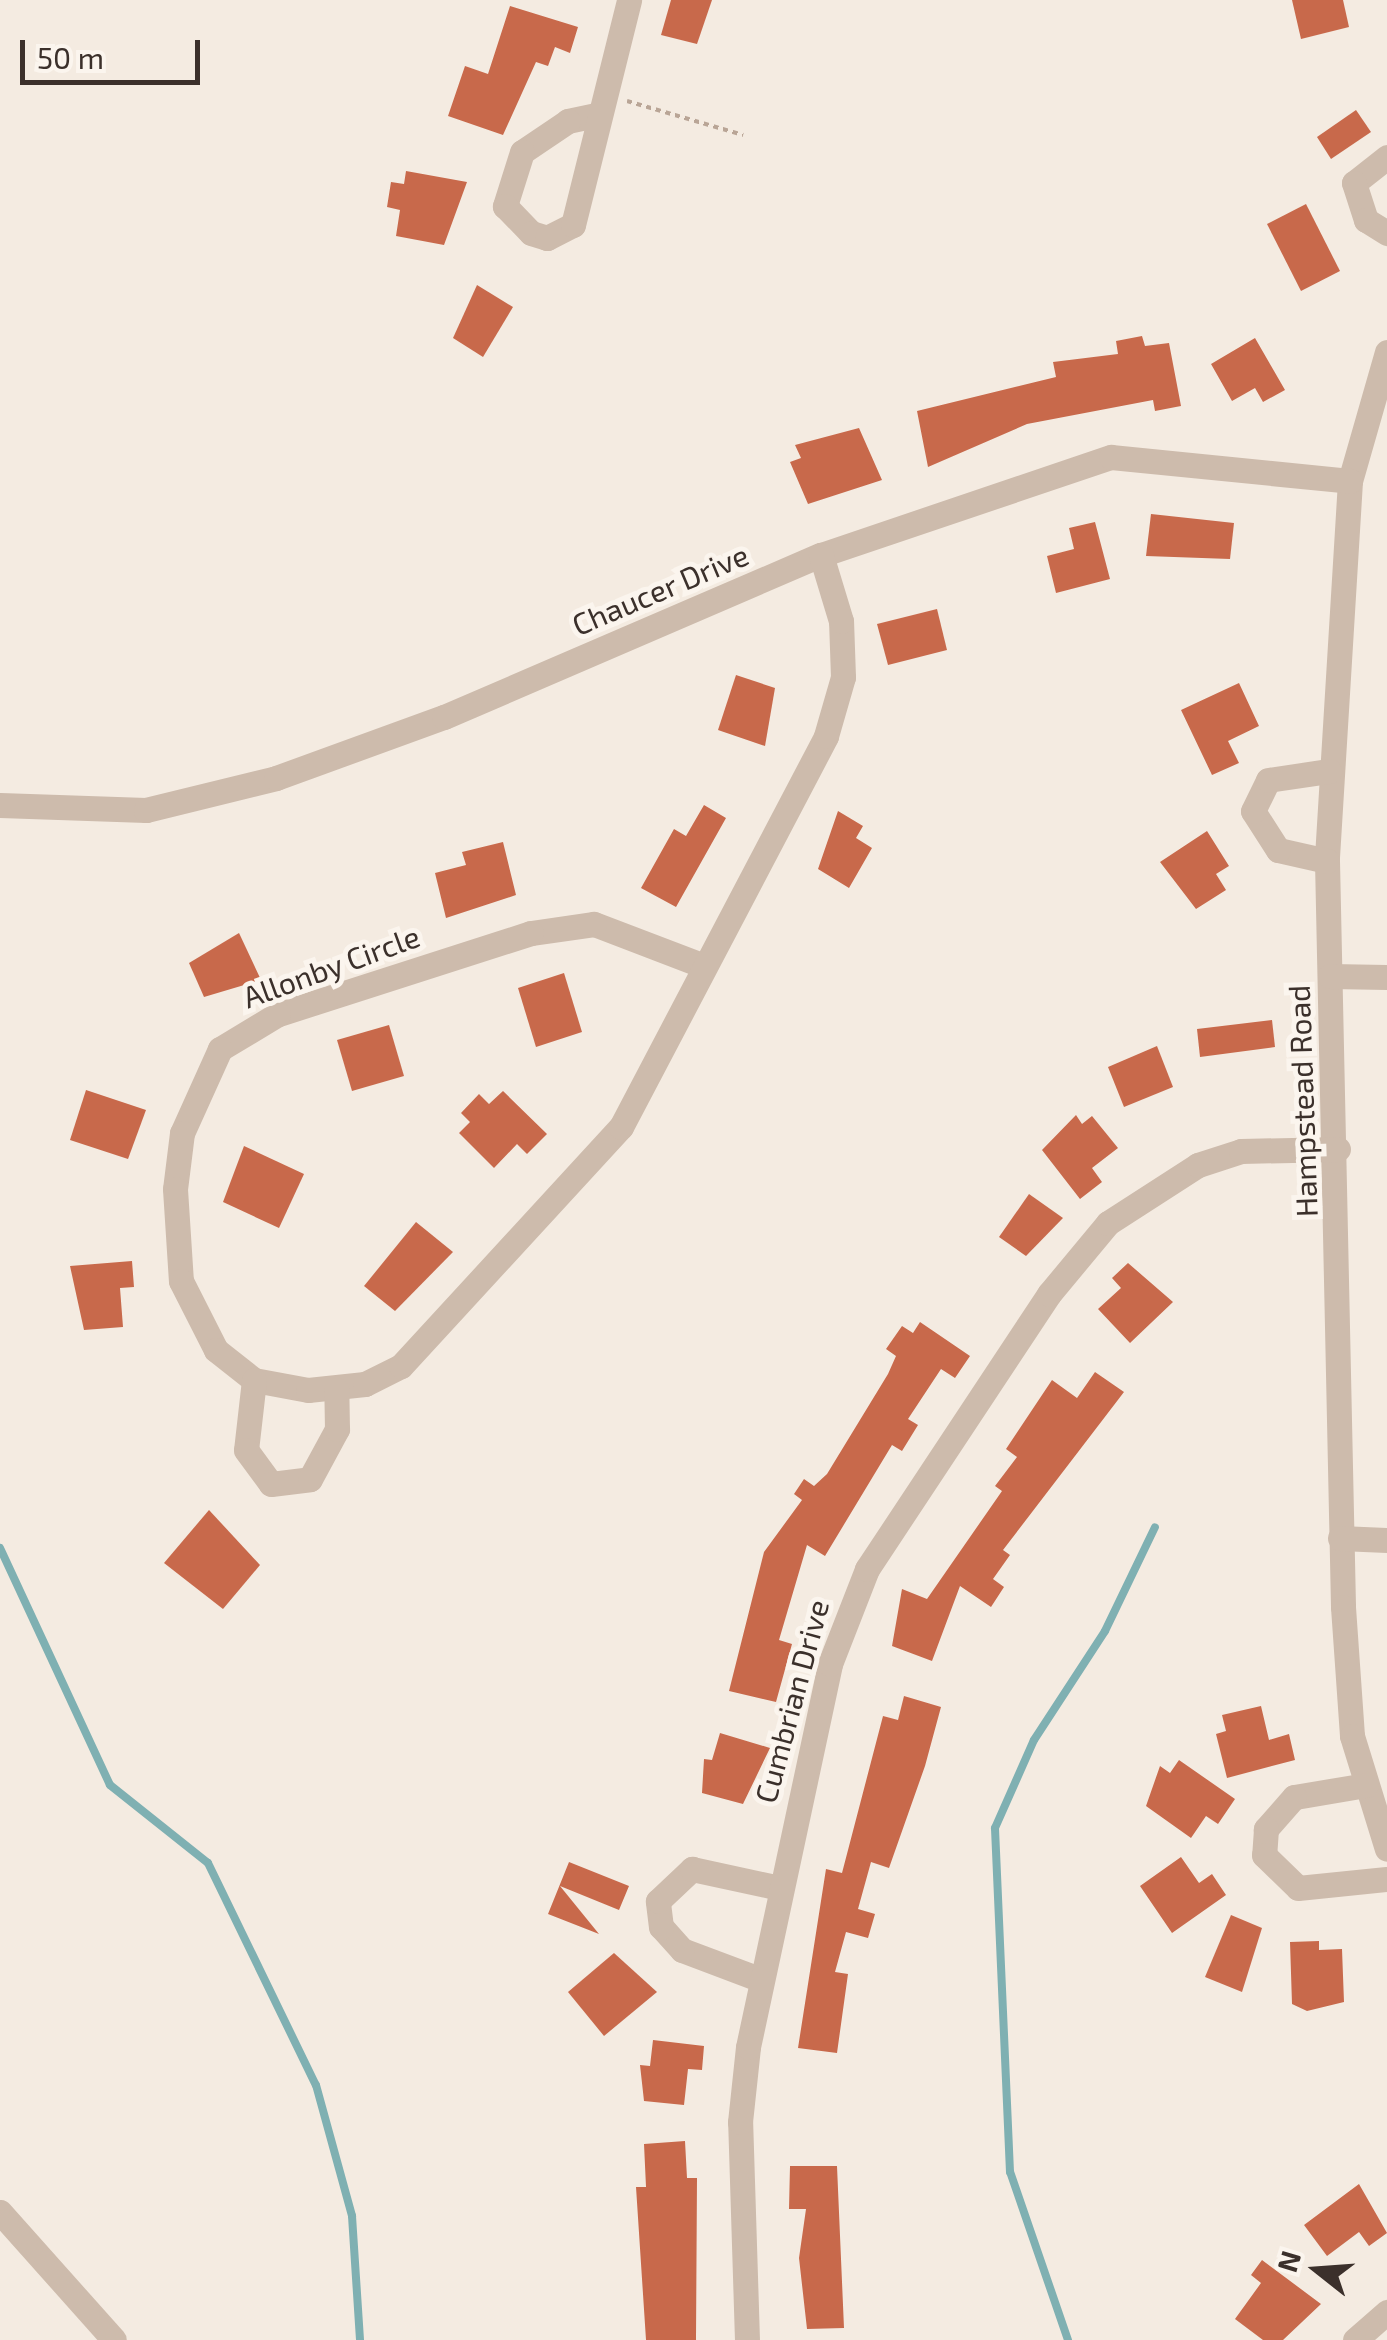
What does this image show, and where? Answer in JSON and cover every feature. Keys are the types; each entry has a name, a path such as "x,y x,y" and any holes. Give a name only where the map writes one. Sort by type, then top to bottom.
{"street":[{"path":"598,104 522,152 504,206 531,234 547,238 573,225 598,138 598,104 628,0"},
{"path":"1387,157 1354,182 1366,220 1387,232"},
{"name":"Hampstead Road","path":"1387,352 1350,481 1329,771 1327,862 1338,1149 1340,1538 1352,1736 1387,1849"},
{"name":"Chaucer Drive","path":"0,804 146,810 276,778 444,718 821,556 1111,457 1350,481"},
{"path":"336,1390 337,1430 310,1480 271,1484 246,1450 254,1380 336,1390 400,1366 546,1217 647,1086 704,966 826,736 842,678 841,621 821,556"},
{"path":"1327,862 1278,850 1253,811 1268,780 1329,771"},
{"name":"Allonby Circle","path":"254,1380 216,1350 181,1281 182,1133 220,1050 278,1014 531,932 594,924 704,966"},
{"path":"1330,976 1387,977"},
{"name":"Cumbrian Drive","path":"747,2340 740,2122 759,1979 775,1887 848,1608 1049,1294 1108,1222 1198,1165 1241,1151 1338,1149"},
{"path":"1340,1538 1387,1540"},
{"path":"1366,1785 1294,1797 1266,1829 1264,1854 1298,1888 1387,1879"},
{"path":"759,1979 682,1950 662,1927 658,1901 692,1869 775,1887"},
{"path":"0,2212 114,2340"},
{"path":"1356,2340 1387,2312"}],"path":[{"path":"598,104 742,135"}],"building":[{"path":"671,0 712,0 697,44 661,35"},
{"path":"1292,0 1343,0 1349,27 1301,39"},
{"path":"510,6 578,27 570,53 555,47 548,66 536,62 503,135 448,116 465,66 488,74"},
{"path":"1356,110 1371,132 1331,159 1317,137"},
{"path":"406,171 467,182 444,245 396,236 400,210 387,207 391,182 404,184"},
{"path":"1306,204 1340,271 1301,291 1267,224"},
{"path":"477,285 513,307 483,357 453,338"},
{"path":"1142,336 1145,346 1169,343 1181,406 1155,411 1153,400 1027,424 928,467 917,411 1056,377 1053,362 1118,354 1116,341"},
{"path":"1255,338 1285,390 1263,402 1255,388 1232,401 1211,364"},
{"path":"859,428 882,480 808,504 790,462 801,458 795,445"},
{"path":"1151,514 1234,523 1230,559 1146,556"},
{"path":"1095,522 1110,579 1056,593 1047,556 1074,549 1069,528"},
{"path":"937,609 947,650 888,665 877,624"},
{"path":"736,675 775,688 765,746 718,730"},
{"path":"1239,683 1259,726 1228,741 1239,763 1212,775 1181,710"},
{"path":"704,805 726,818 676,907 641,888 674,829 686,836"},
{"path":"838,811 863,826 856,838 872,848 849,888 818,869"},
{"path":"1207,831 1229,866 1216,874 1226,890 1196,909 1160,862"},
{"path":"503,842 516,895 446,918 435,873 466,865 462,852"},
{"path":"239,933 261,980 204,997 189,963"},
{"path":"564,973 582,1032 536,1047 518,988"},
{"path":"1272,1020 1275,1047 1200,1057 1197,1029"},
{"path":"389,1025 404,1076 352,1091 337,1040"},
{"path":"1157,1046 1173,1087 1124,1107 1108,1067"},
{"path":"86,1090 146,1110 128,1159 70,1140"},
{"path":"503,1091 547,1134 527,1154 517,1144 494,1168 459,1133 470,1122 461,1113 479,1094 489,1104"},
{"path":"1076,1115 1082,1124 1092,1116 1118,1148 1092,1168 1102,1182 1080,1199 1042,1150"},
{"path":"244,1146 304,1174 279,1228 223,1202"},
{"path":"1029,1194 1063,1218 1026,1256 999,1237"},
{"path":"416,1222 453,1252 395,1311 364,1286"},
{"path":"132,1261 134,1287 120,1288 123,1327 84,1330 70,1266"},
{"path":"1128,1263 1173,1302 1130,1343 1098,1309 1121,1288 1112,1278"},
{"path":"920,1322 970,1356 955,1378 941,1369 908,1419 918,1425 902,1451 892,1445 825,1556 807,1545 779,1640 792,1644 776,1702 729,1691 764,1552 802,1500 794,1494 804,1479 814,1486 827,1474 888,1374 896,1356 886,1349 902,1326 913,1333"},
{"path":"1095,1372 1124,1392 1003,1550 1010,1555 993,1579 1004,1587 991,1607 960,1586 932,1661 892,1646 902,1589 927,1599 1002,1491 995,1486 1017,1457 1006,1449 1052,1380 1077,1398"},
{"path":"209,1510 260,1565 223,1609 164,1563"},
{"path":"904,1696 941,1707 925,1766 889,1868 871,1862 858,1909 875,1914 868,1938 846,1932 835,1972 848,1974 837,2053 798,2048 826,1869 842,1873 883,1716 898,1720"},
{"path":"1261,1706 1269,1740 1289,1734 1295,1760 1227,1778 1216,1734 1226,1731 1222,1715"},
{"path":"720,1733 770,1748 743,1804 702,1793 704,1759 712,1760"},
{"path":"1179,1760 1235,1799 1218,1824 1206,1816 1191,1838 1146,1806 1160,1766 1170,1773"},
{"path":"1181,1857 1199,1883 1212,1874 1226,1895 1172,1933 1140,1886"},
{"path":"569,1862 629,1886 619,1910 560,1886 599,1934 548,1914"},
{"path":"1231,1915 1262,1928 1242,1992 1205,1977"},
{"path":"1319,1941 1319,1950 1342,1949 1344,2002 1307,2011 1292,2004 1290,1942"},
{"path":"614,1953 657,1992 604,2036 568,1992"},
{"path":"653,2040 704,2046 702,2070 688,2069 684,2105 644,2101 640,2065 650,2066"},
{"path":"685,2141 687,2178 697,2178 696,2340 646,2340 636,2187 646,2187 644,2144"},
{"path":"790,2166 837,2166 844,2328 807,2329 799,2258 806,2209 789,2209"},
{"path":"1359,2184 1387,2233 1369,2246 1359,2232 1327,2256 1304,2225"},
{"path":"1262,2260 1321,2304 1283,2340 1263,2340 1235,2319 1261,2283 1251,2275"}],"waterway":[{"path":"1068,2340 1010,2172 995,1828 1034,1740 1105,1631 1155,1527"},
{"path":"0,1548 110,1785 208,1863 316,2085 352,2216 360,2340"}]}
